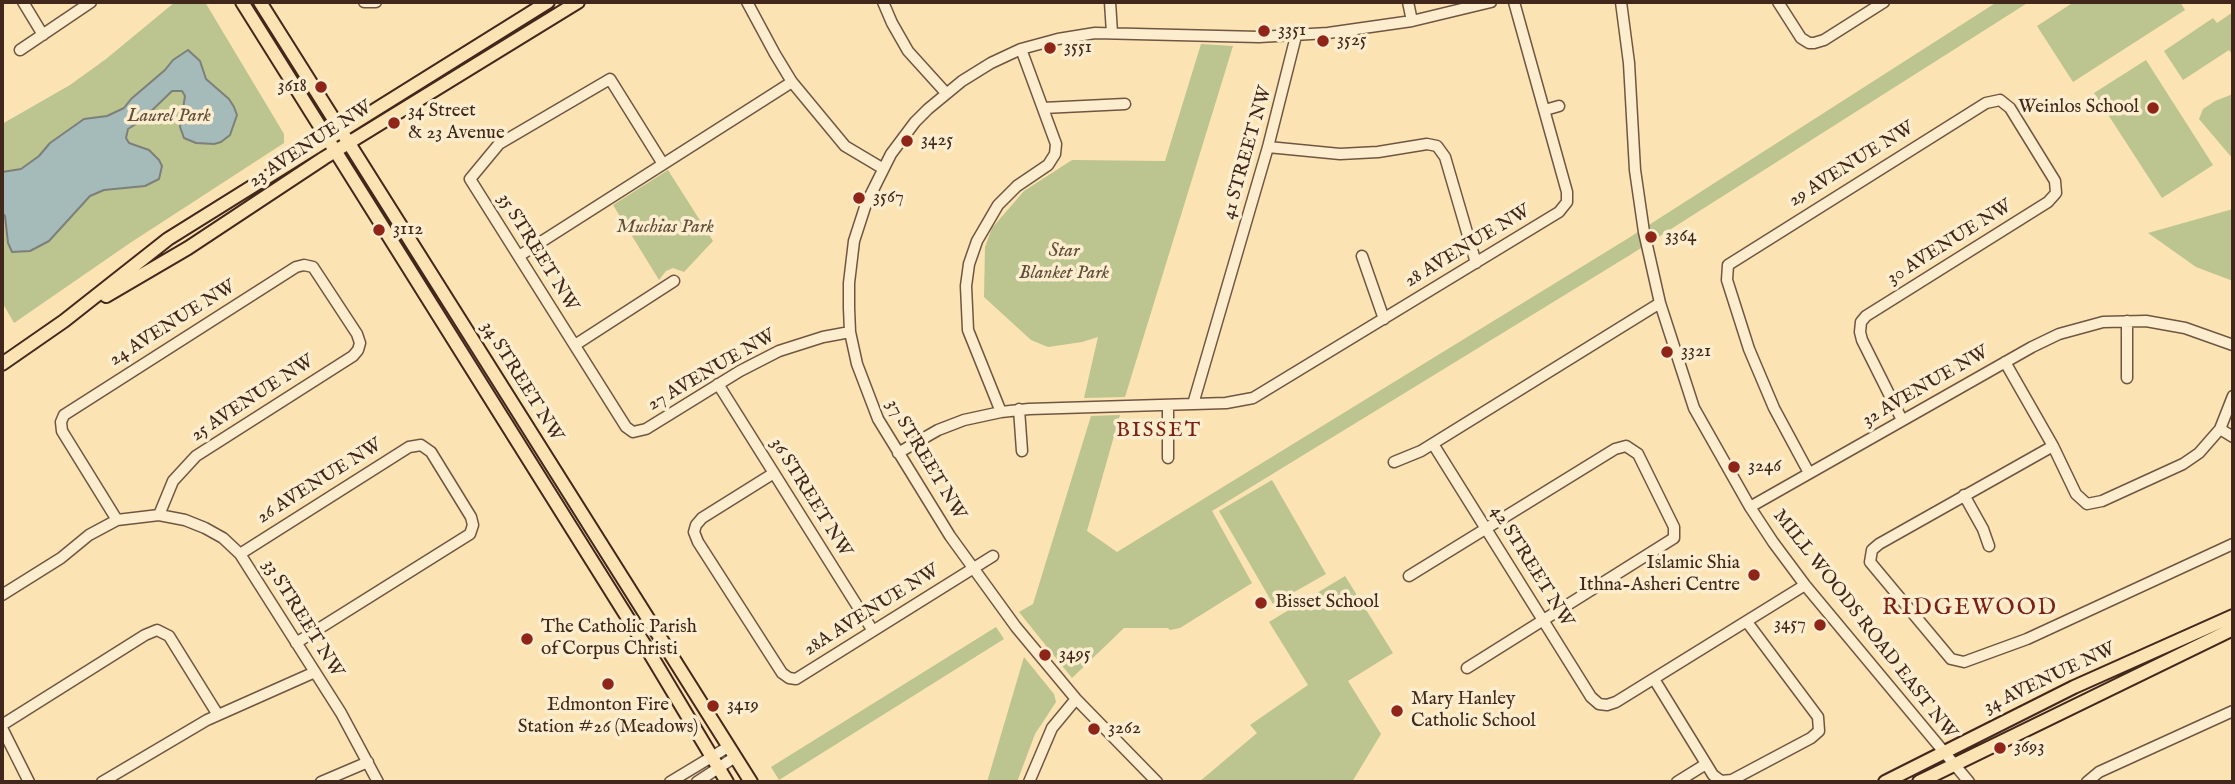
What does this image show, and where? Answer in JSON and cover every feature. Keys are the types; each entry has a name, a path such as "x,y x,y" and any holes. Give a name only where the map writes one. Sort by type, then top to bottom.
{"main road":[{"name":"34 STREET NW","path":"242,2 646,647 727,782"},
{"name":"34 STREET NW","path":"260,2 751,782"},
{"name":"23 AVENUE NW","path":"2,365 64,321 168,239 548,2"},
{"name":"23 AVENUE NW","path":"64,321 188,248 349,143 578,2"},
{"name":"34 AVENUE NW","path":"1885,782 2074,687 2233,615"},
{"name":"34 AVENUE NW","path":"1919,782 2233,629"}],"street":[{"path":"23,2 44,35"},
{"path":"20,50 91,2"},
{"path":"366,2 376,2"},
{"path":"747,2 792,82 845,146 882,169 915,122 946,93 977,71 1021,49 1058,39 1112,33 1296,36 1412,21 1491,2"},
{"path":"883,2 908,51 946,93"},
{"path":"1110,2 1112,33"},
{"path":"1408,2 1412,21"},
{"path":"1514,2 1545,110 1559,106"},
{"name":"MILL WOODS ROAD EAST NW","path":"1621,2 1629,63 1635,170 1644,232 1660,303 1694,408 1749,507 1805,585 1969,782"},
{"path":"1778,2 1798,35 1809,43 1824,40 1884,2"},
{"name":"41 STREET NW","path":"1194,404 1268,147 1296,36"},
{"path":"1001,412 968,330 965,308 967,275 977,241 998,205 1017,186 1048,165 1055,154 1056,144 1021,49"},
{"name":"35 STREET NW","path":"633,432 623,424 470,179 499,144 610,79 663,164"},
{"path":"519,256 792,82"},
{"name":"29 AVENUE NW","path":"1810,473 1774,408 1749,349 1727,280 1727,267 1733,260 1986,103 2000,100 2010,108 2054,181 2056,189"},
{"path":"1043,108 1125,104"},
{"name":"28 AVENUE NW","path":"898,453 938,430 964,420 1019,409 1237,402 1259,396 1559,212 1567,202 1567,192 1545,110"},
{"path":"1268,147 1340,154 1388,151 1427,144 1437,146 1445,156 1476,262"},
{"name":"37 STREET NW","path":"882,169 866,204 854,241 849,283 850,332 857,364 870,401 898,453 972,568 1016,627 1076,699 1157,782"},
{"name":"30 AVENUE NW","path":"1902,420 1862,340 1859,327 1866,316 2048,202 2055,196 2056,189"},
{"path":"1362,257 1384,319"},
{"name":"25 AVENUE NW","path":"159,515 173,481 196,456 353,356 359,347 357,334 315,269 309,265"},
{"name":"24 AVENUE NW","path":"117,520 64,435 61,422 68,411 296,267 309,265"},
{"path":"1230,279 1241,281"},
{"path":"575,345 674,281"},
{"path":"1394,462 1418,453 1660,303"},
{"path":"2127,321 2127,378"},
{"name":"32 AVENUE NW","path":"1749,507 2059,334 2090,325 2127,321 2170,324 2233,345"},
{"name":"27 AVENUE NW","path":"633,432 646,429 718,384 779,351 823,337 850,332"},
{"path":"2005,362 2053,446 2076,494 2087,504 2102,501 2183,464 2199,453 2220,429 2233,396"},
{"name":"36 STREET NW","path":"718,384 873,631"},
{"path":"1168,405 1168,458"},
{"path":"1019,409 1022,451"},
{"path":"2220,429 2233,437"},
{"name":"42 STREET NW","path":"1433,444 1593,701 1612,705 1654,679"},
{"name":"26 AVENUE NW","path":"240,554 409,447 421,445 431,452 471,517 473,528 467,536 296,643"},
{"path":"2053,446 1872,550 1870,562 1947,656 1956,661 1964,662 2027,639 2233,544"},
{"path":"1409,576 1615,449 1630,447 1641,459 1674,527 1675,536 1467,668"},
{"name":"28A AVENUE NW","path":"774,473 702,518 695,528 698,541 782,673 789,678 796,679 972,568"},
{"path":"1964,495 1989,546"},
{"path":"2,594 117,520 159,515"},
{"name":"33 STREET NW","path":"159,515 185,520 205,528 223,538 240,554 315,672 378,782"},
{"path":"972,568 993,556"},
{"path":"1746,622 1815,711 1820,727 1817,734 1811,738 1732,780 1721,781 1706,764 1654,679 1805,585"},
{"path":"29,782 2,726 156,630 169,636 218,715"},
{"path":"102,782 218,715 315,672"},
{"path":"1029,782 1052,728 1076,699"},
{"path":"2087,782 2099,772 2233,710"},
{"path":"670,782 712,757 732,752"},
{"path":"697,782 719,769 732,752"},
{"path":"321,782 368,762"},
{"path":"1677,782 1706,764"}],"green space":[{"name":"Laurel Park","path":"175,2 205,2 284,134 284,143 130,243 14,323 2,302 2,124 70,85"},
{"path":"1997,2 2029,2 1630,255 1212,511 1252,583 1180,628 1124,628 1072,678 1019,612 1033,604 1091,416 1120,415 1087,531 1117,552 1627,239"},
{"path":"2074,2 2180,2 2185,10 2073,82 2037,26"},
{"path":"2233,12 2233,56 2229,50 2183,80 2164,51 2213,18 2217,23"},
{"name":"Star Blanket Park","path":"1201,44 1233,46 1125,397 1084,398 1098,337 1048,347 1031,340 984,297 985,247 992,228 1024,191 1072,160 1165,161"},
{"path":"2146,60 2213,165 2162,198 2094,93"},
{"path":"2233,94 2233,159 2199,119 2203,109"},
{"name":"Muchias Park","path":"668,170 713,241 684,272 673,268 666,271 659,280 613,205"},
{"path":"2233,209 2233,281 2196,267 2148,233"},
{"path":"1272,480 1326,574 1273,604 1219,511"},
{"path":"1345,576 1393,653 1348,681 1381,734 1352,782 1199,782 1257,733 1250,725 1308,685 1269,622"},
{"path":"996,627 1004,639 779,780 771,767"},
{"path":"1024,657 1054,694 1056,702 1035,734 1017,782 987,782"}],"water":[{"path":"188,50 200,61 206,79 229,99 234,107 237,115 230,135 214,144 196,143 184,138 180,127 185,96 182,91 172,91 142,120 128,129 126,138 129,143 149,150 159,160 162,166 159,179 145,186 104,190 90,196 49,241 30,251 12,252 8,243 5,216 2,213 2,172 21,169 39,156 50,143 84,119 107,116 124,108 173,60"}],"place":[{"name":"3351","path":"1264,31"},
{"name":"3525","path":"1323,41"},
{"name":"3551","path":"1050,48"},
{"name":"3618","path":"321,87"},
{"name":"Weinlos School","path":"2153,108"},
{"name":"34 Street & 23 Avenue","path":"394,123"},
{"name":"3425","path":"907,141"},
{"name":"3567","path":"859,198"},
{"name":"3112","path":"379,230"},
{"name":"3364","path":"1651,237"},
{"name":"3321","path":"1667,352"},
{"name":"3246","path":"1734,467"},
{"name":"Islamic Shia Ithna-Asheri Centre","path":"1754,575"},
{"name":"Bisset School","path":"1261,603"},
{"name":"3457","path":"1820,625"},
{"name":"The Catholic Parish of Corpus Christi","path":"527,639"},
{"name":"3495","path":"1045,655"},
{"name":"Edmonton Fire Station #26 (Meadows)","path":"608,684"},
{"name":"3419","path":"713,706"},
{"name":"Mary Hanley Catholic School","path":"1397,711"},
{"name":"3262","path":"1094,729"},
{"name":"3693","path":"2000,748"}],"district":[{"name":"BISSET","path":"1159,432"},
{"name":"RIDGEWOOD","path":"1970,609"}]}
